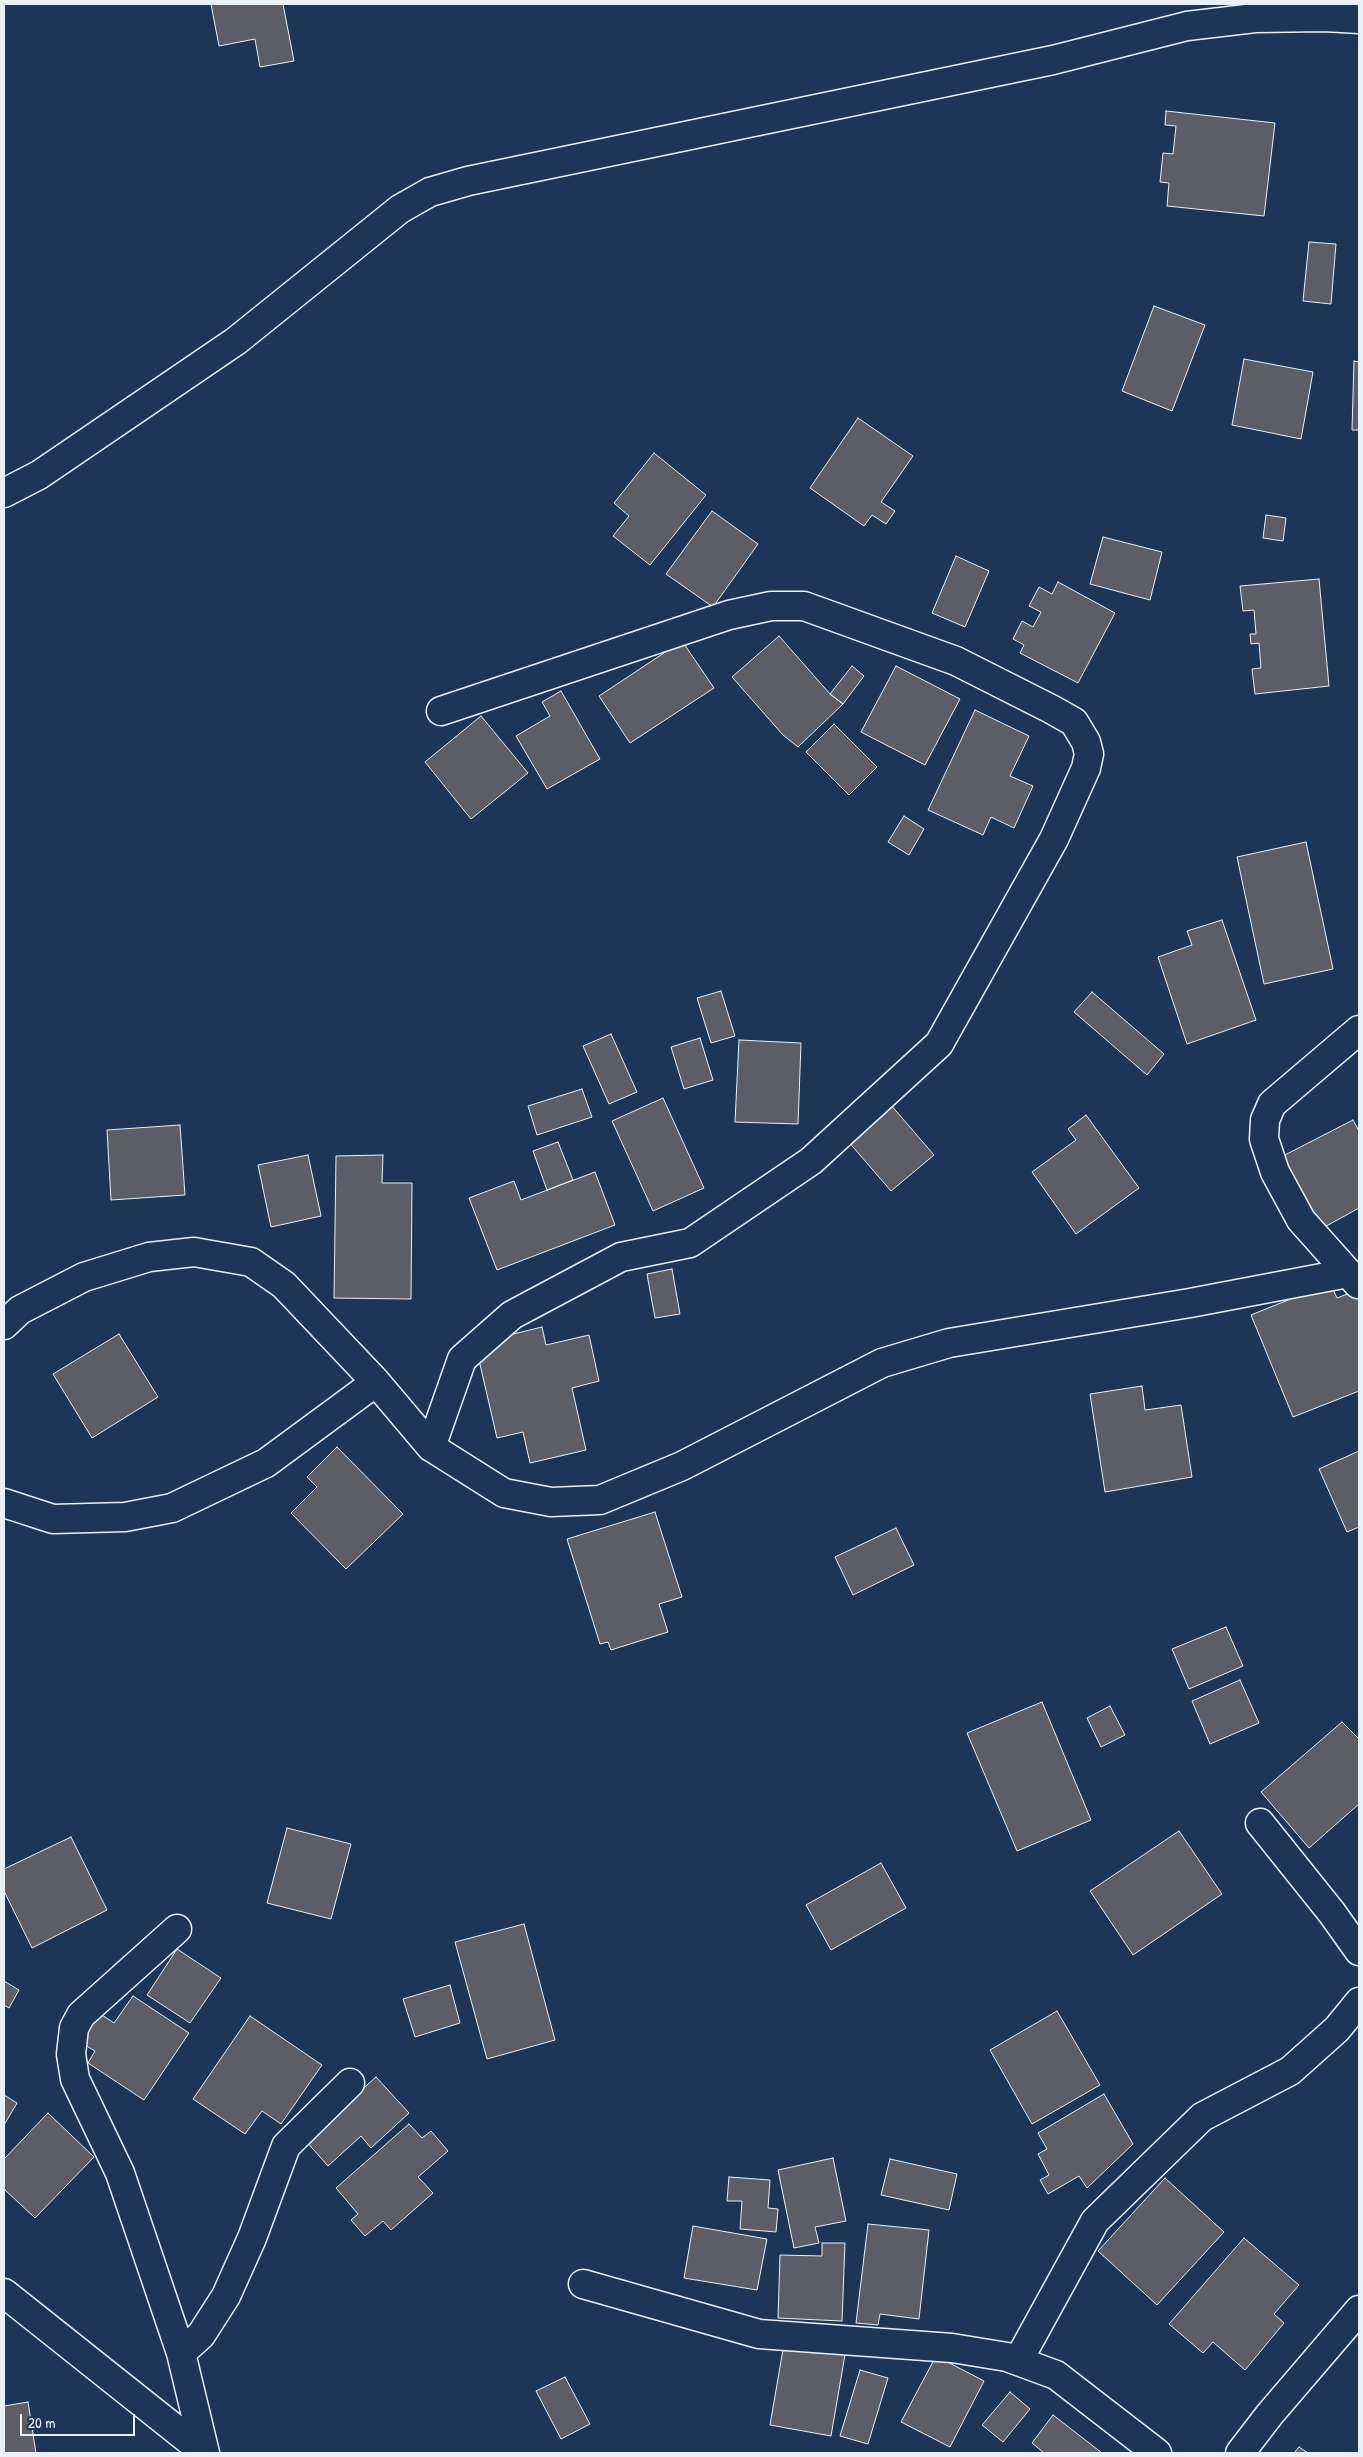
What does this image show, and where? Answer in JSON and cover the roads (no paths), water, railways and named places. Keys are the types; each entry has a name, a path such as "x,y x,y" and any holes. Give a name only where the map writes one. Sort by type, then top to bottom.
{"street":[{"path":"4,492 39,475 236,341 400,209 430,192 468,182 1053,60 1187,26 1255,18 1324,17 1359,19"},
{"path":"430,1447 462,1359 512,1315 621,1257 690,1243 811,1161 939,1044 1054,839 1086,768 1089,754 1086,742 1074,722 1051,709 956,661 804,606 771,606 728,616 441,711"},
{"path":"1353,1279 1301,1220 1275,1172 1264,1139 1265,1120 1272,1104 1359,1030"},
{"path":"4,1325 20,1310 84,1277 149,1257 194,1252 251,1262 284,1285 376,1382 430,1447 504,1493 551,1502 600,1500 682,1466 789,1410 892,1360 949,1343 1190,1303 1353,1279"},
{"path":"4,1503 53,1519 125,1517 172,1508 266,1463 376,1382"},
{"path":"1260,1824 1332,1913 1359,1951"},
{"path":"178,1929 81,2015 74,2028 71,2054 76,2079 120,2173 181,2353 205,2452"},
{"path":"1018,2361 1095,2222 1202,2117 1290,2071 1338,2029 1359,2002"},
{"path":"181,2353 201,2335 226,2296 252,2238 286,2146 350,2083"},
{"path":"583,2284 758,2334 952,2348 1007,2357 1056,2375 1157,2453"},
{"path":"4,2292 205,2452"},
{"path":"1240,2453 1270,2414 1359,2310"}]}
